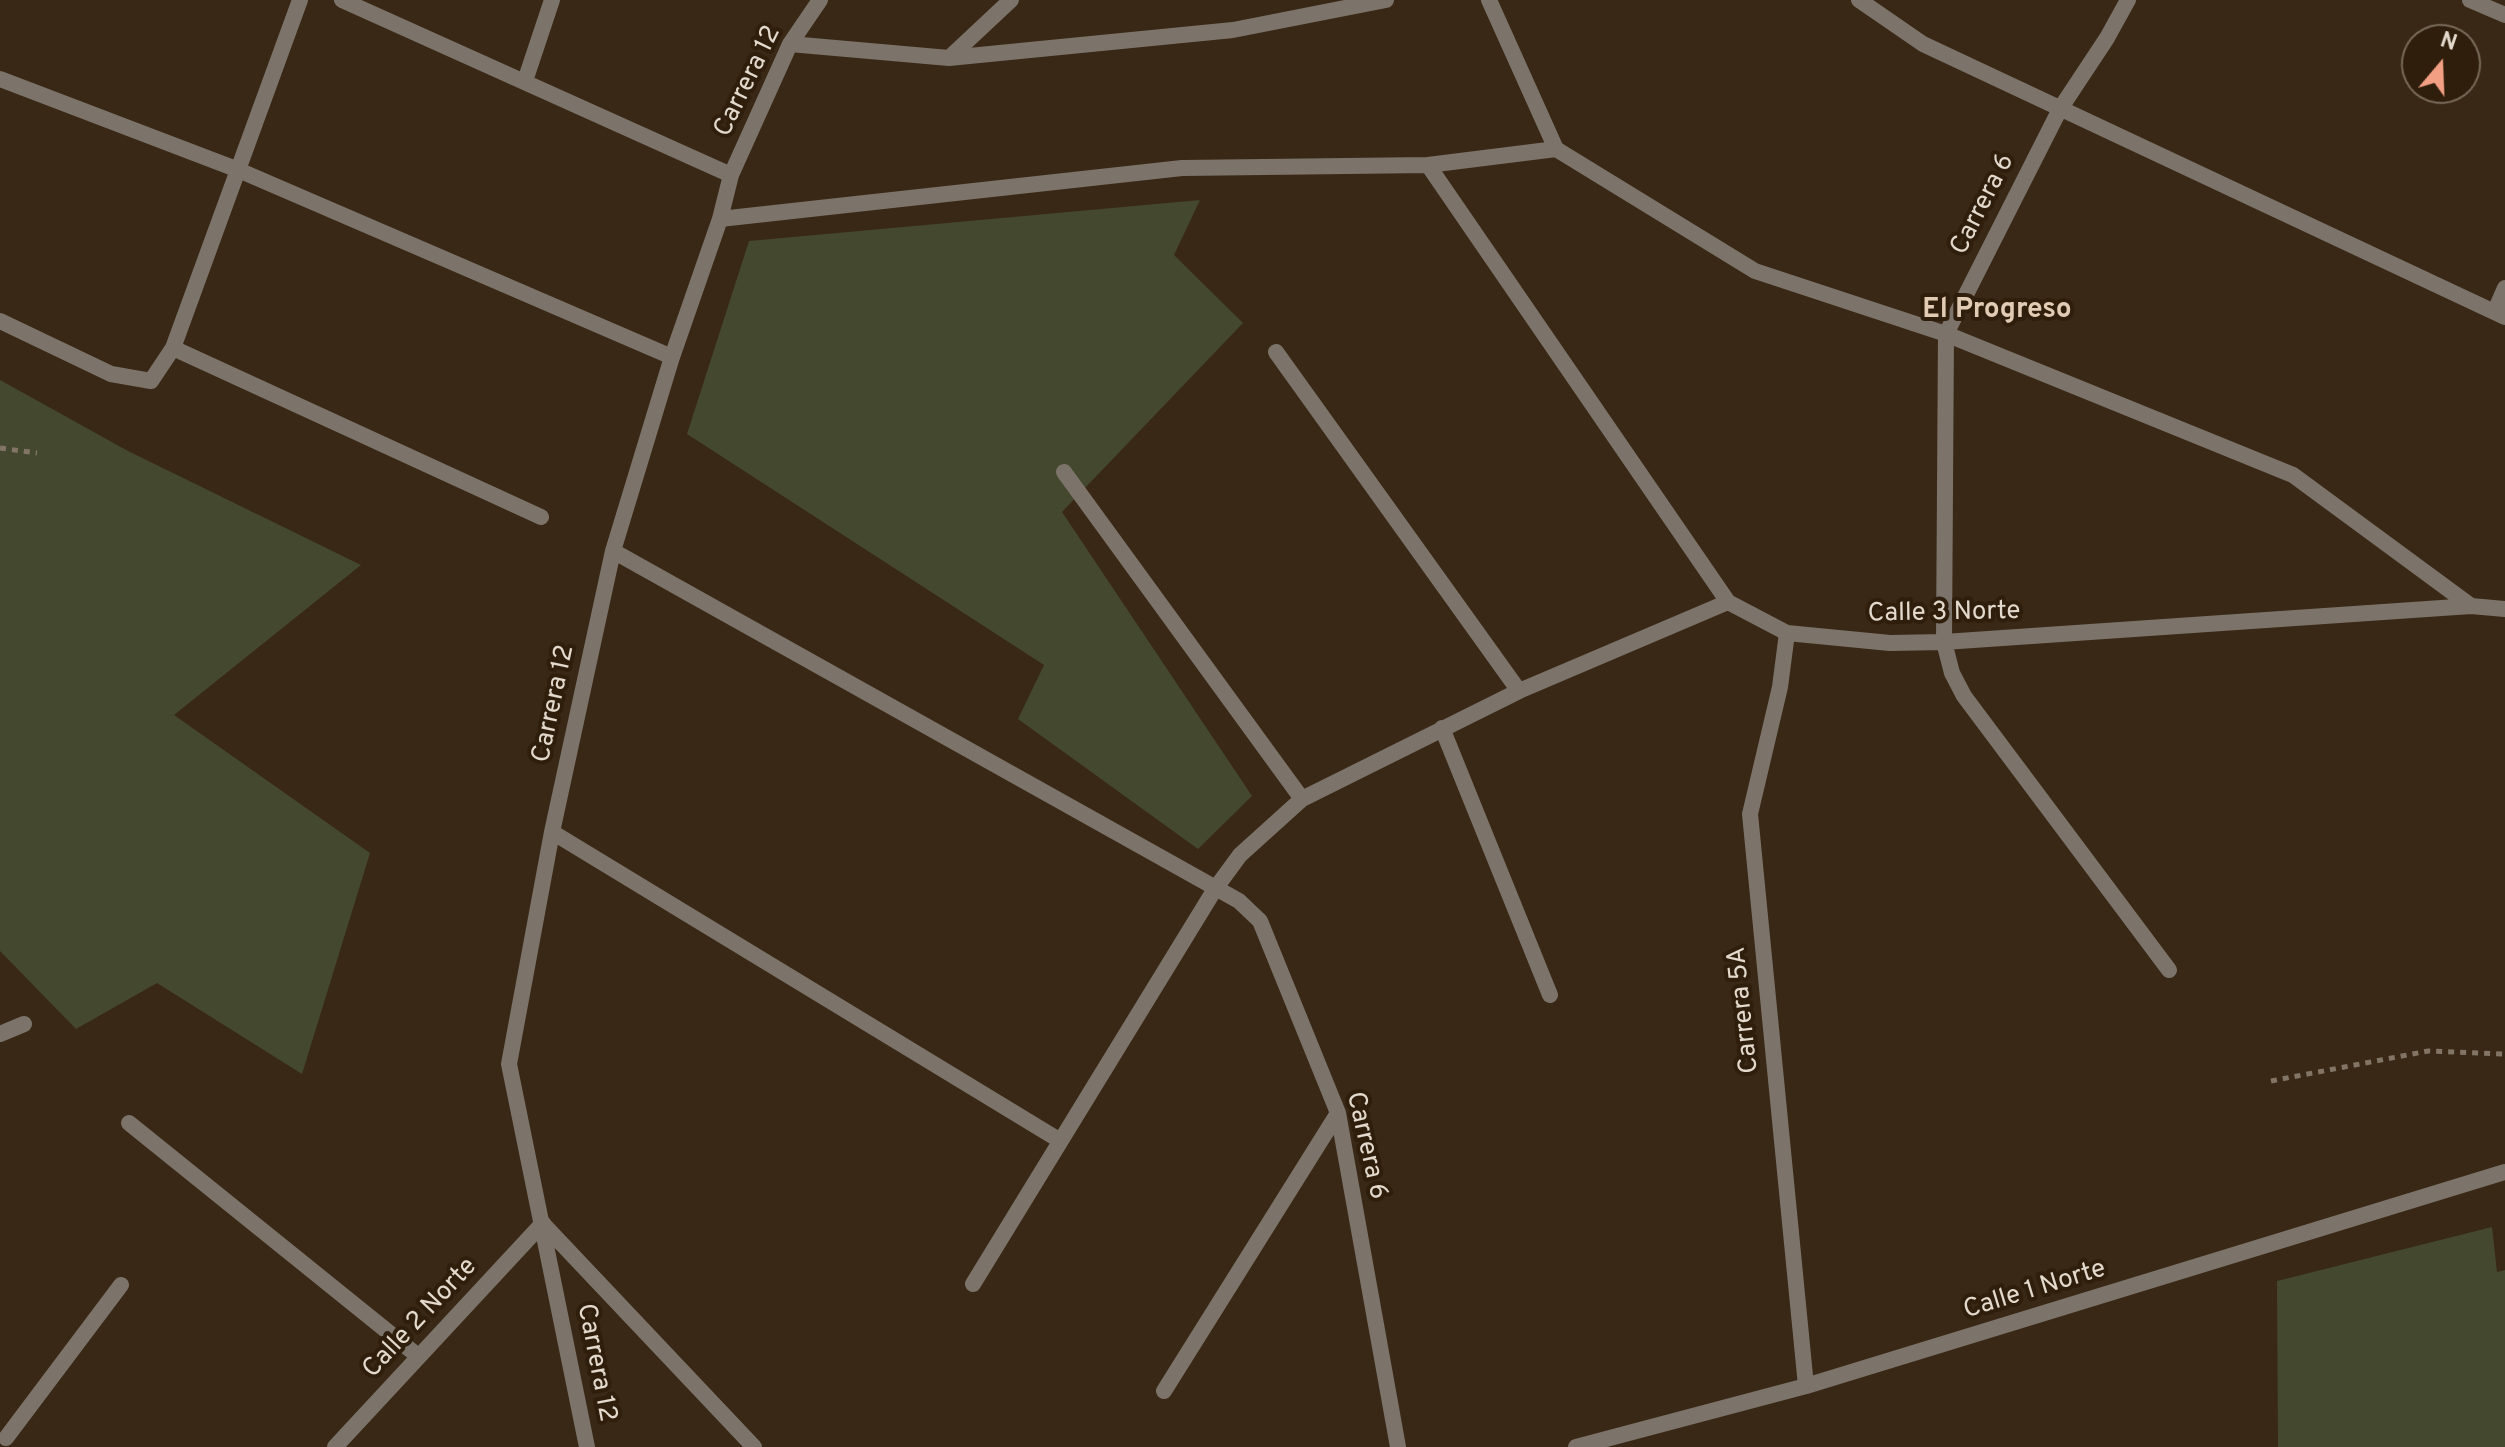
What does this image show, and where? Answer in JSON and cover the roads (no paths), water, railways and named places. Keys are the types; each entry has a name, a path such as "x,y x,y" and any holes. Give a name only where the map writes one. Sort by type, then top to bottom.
{"street":[{"path":"0,321 111,374 151,381 173,348 300,0"},
{"path":"342,0 731,175"},
{"path":"525,81 552,0"},
{"name":"Carrera 12","path":"587,1447 509,1064 552,832 613,551 672,357 720,219 731,175 790,44 820,0"},
{"path":"949,58 1011,0"},
{"path":"790,44 949,58 1233,30 1386,0"},
{"path":"1489,0 1556,149 1755,271 1946,334 2293,475 2471,606"},
{"path":"1859,0 1923,44 2500,314 2505,288"},
{"name":"Carrera 6","path":"2128,0 2060,109 1946,334 1944,642 1952,673 1964,696 2169,970"},
{"path":"2470,0 2505,15"},
{"path":"0,79 236,169 672,357"},
{"path":"720,219 1182,168 1428,165 1556,149"},
{"name":"Calle 3 Norte","path":"1428,165 1728,602 1787,633 1890,643 1944,642 2471,606 2505,609"},
{"path":"173,348 541,517"},
{"path":"1276,352 1519,691"},
{"path":"1064,472 1302,799"},
{"name":"Carrera 6","path":"613,551 1239,901 1260,921 1338,1113 1398,1447"},
{"path":"973,1284 1215,889 1240,855 1302,799 1519,691 1728,602"},
{"name":"Carrera 5A","path":"1787,633 1780,687 1750,814 1806,1386"},
{"path":"1442,728 1550,995"},
{"path":"552,832 1059,1140"},
{"path":"0,1034 24,1024"},
{"path":"1164,1391 1338,1113"},
{"path":"129,1123 418,1356"},
{"name":"Calle 1 Norte","path":"1576,1447 1806,1386 2505,1172"},
{"path":"543,1223 754,1447"},
{"name":"Calle 2 Norte","path":"335,1447 543,1223"},
{"path":"6,1438 121,1285"}],"district":[{"name":"El Progreso","path":"1997,311"}]}
